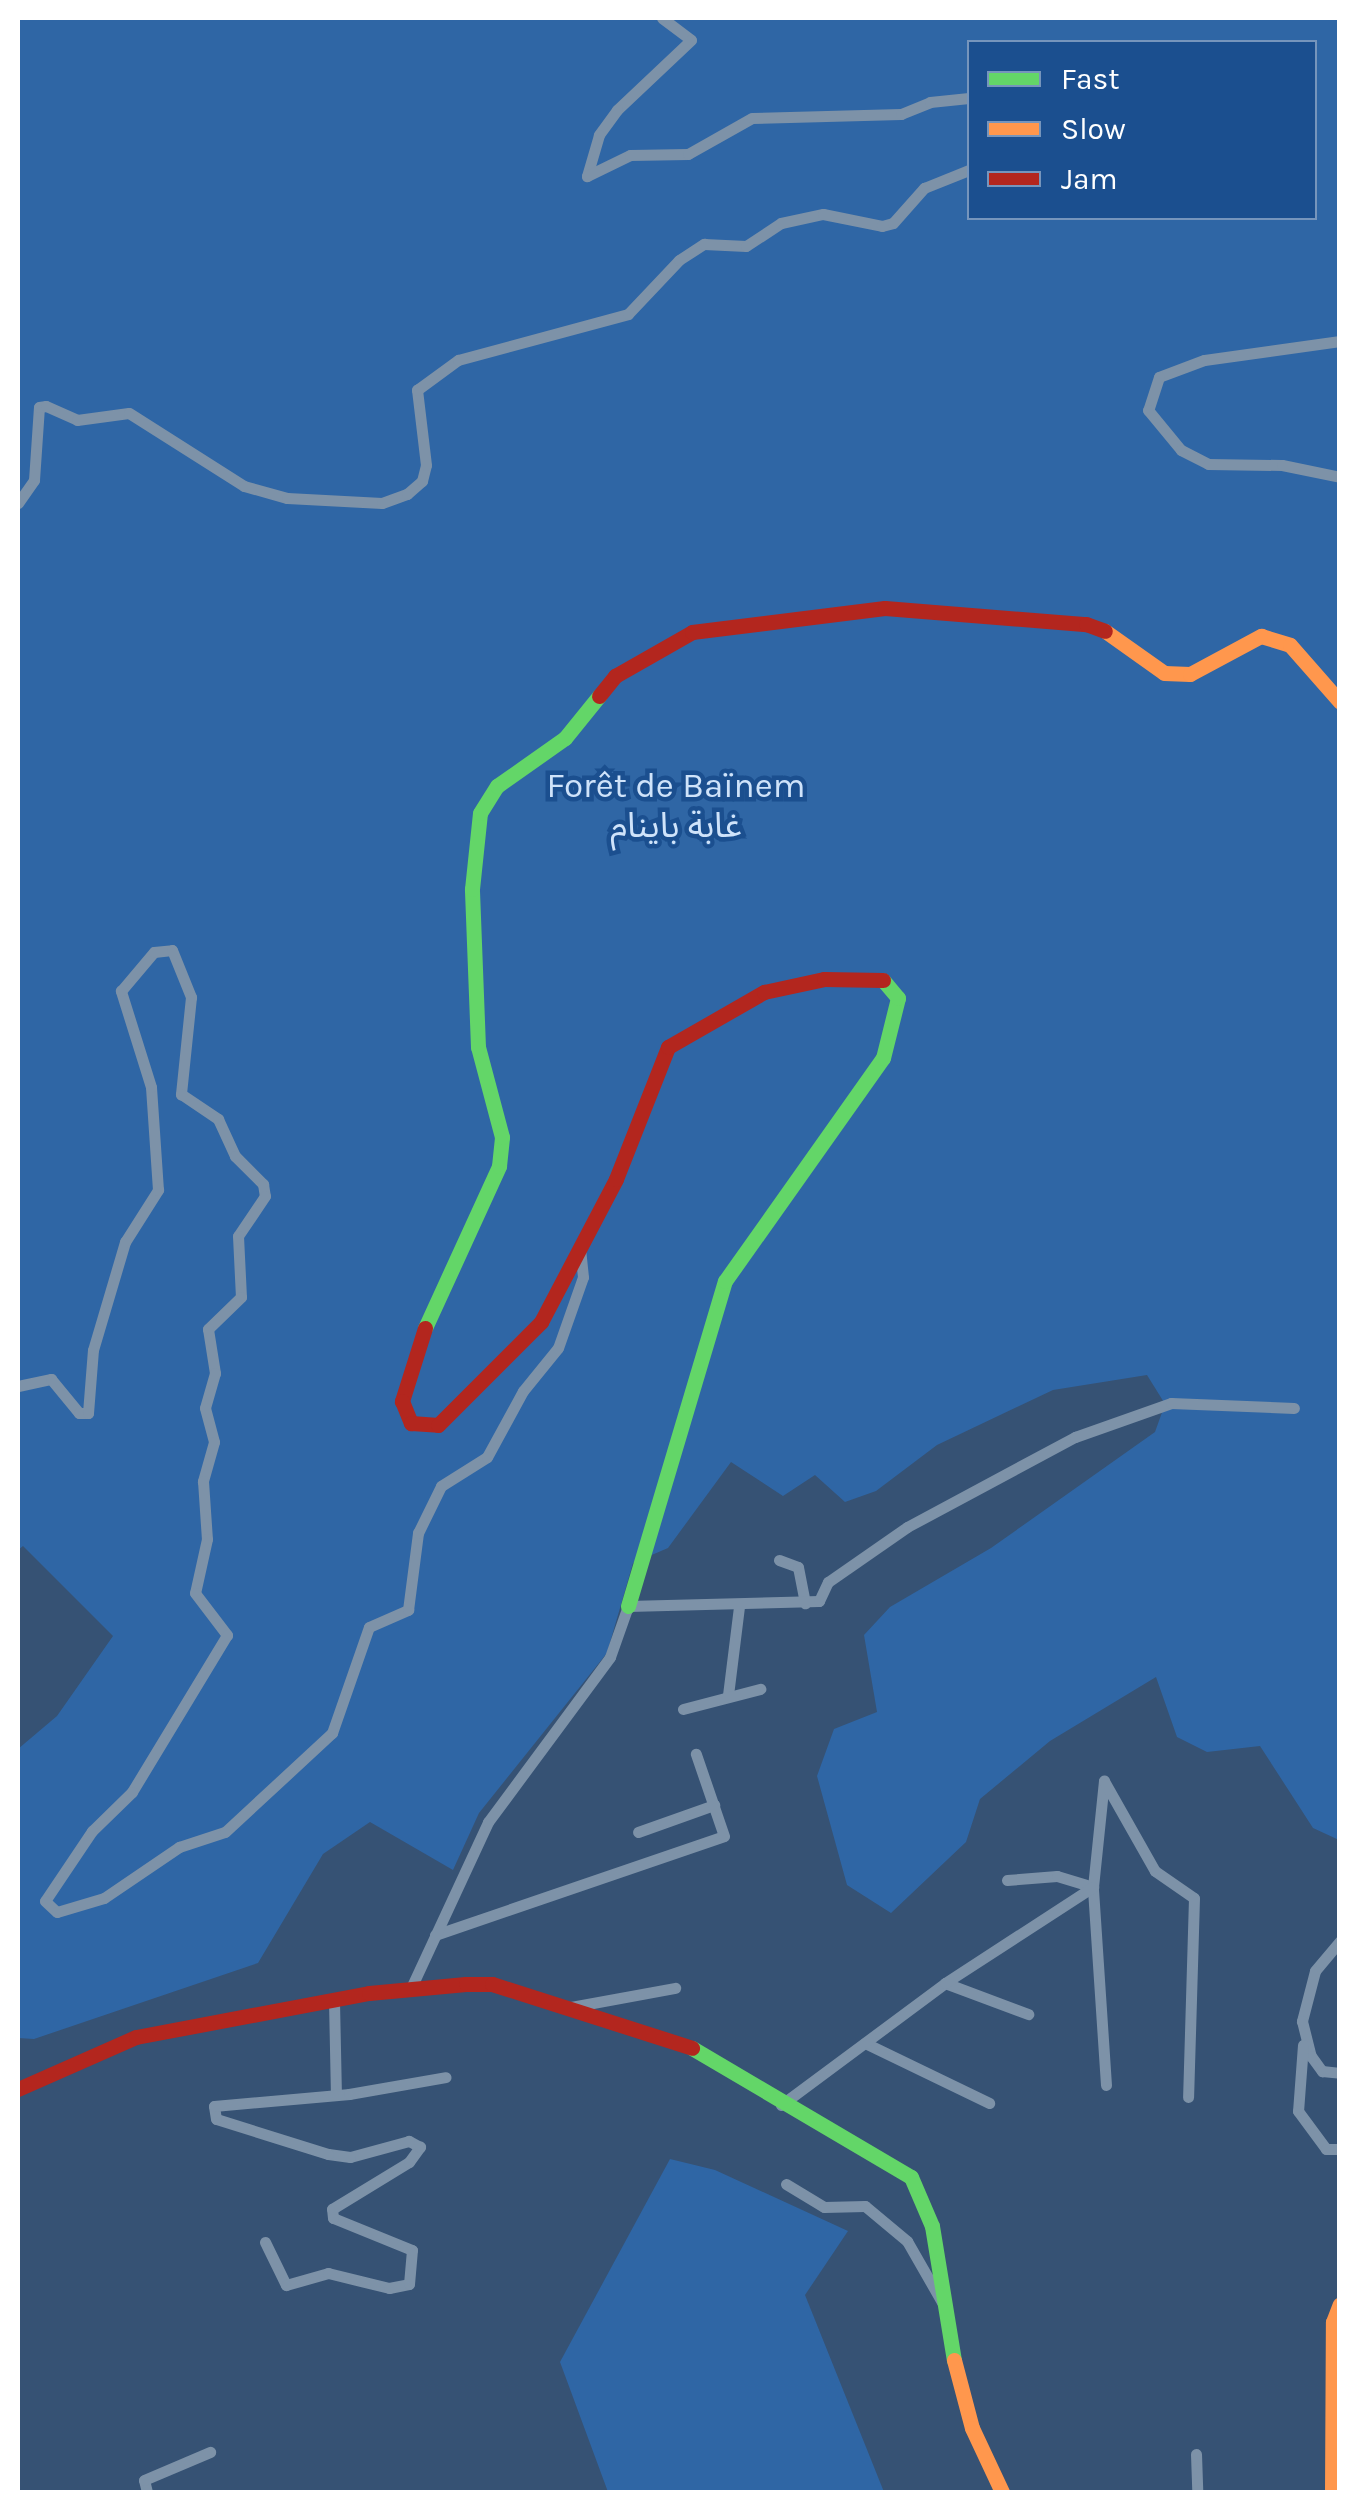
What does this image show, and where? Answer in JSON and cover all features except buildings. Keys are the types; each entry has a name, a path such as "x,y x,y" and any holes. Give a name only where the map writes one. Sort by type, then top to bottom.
{"street":[{"path":"662,18 691,40 617,110 599,135 587,176 630,155 688,154 752,118 901,114 930,102 967,98"},
{"path":"18,503 34,480 39,408 46,406 77,420 129,413 244,486 287,498 382,503 422,481 428,443 417,390 458,360 628,314 680,260 704,244 746,246 781,223 823,214 893,223 924,188 967,171"},
{"path":"1340,341 1204,360 1159,377 1148,410 1181,450 1208,464 1282,465 1340,478"},
{"path":"411,1988 488,1822 610,1658 725,1281 883,1058 896,1026 898,998 887,982 824,979 764,992 668,1046 634,1120 616,1178 579,1243 542,1322 495,1374 438,1425 411,1424 402,1401 411,1358 499,1166 502,1137 478,1046 472,890 480,814 497,786 565,738 615,676 692,632 885,608 1086,624 1112,634 1164,673 1190,674 1261,636 1290,645 1340,702"},
{"path":"18,1386 51,1380 79,1413 88,1413 93,1350 125,1242 158,1190 151,1087 120,991 154,952 172,950 191,997 181,1094 218,1119 236,1156 263,1184 265,1196 238,1236 241,1297 208,1328 215,1373 205,1408 214,1442 203,1481 206,1540 195,1593 228,1635 132,1792 92,1831 45,1901 57,1912 104,1898 178,1847 225,1832 332,1733 370,1627 408,1610 418,1533 440,1486 488,1457 522,1390 558,1348 583,1278 579,1243"},
{"path":"628,1606 739,1608 819,1601 828,1582 907,1527 1125,1416 1200,1401 1294,1408"},
{"path":"779,1560 798,1566 805,1602"},
{"path":"728,1694 739,1608"},
{"path":"683,1709 728,1694 760,1690"},
{"path":"436,1935 724,1836 696,1754"},
{"path":"1106,2085 1093,1887 1099,1786 1106,1781 1155,1871 1194,1898 1188,2097"},
{"path":"638,1832 714,1806"},
{"path":"1007,1880 1056,1876 1093,1887"},
{"path":"780,2106 945,1983 1093,1887"},
{"path":"1337,2149 1326,2149 1298,2111 1304,1998 1315,1971 1340,1941"},
{"path":"945,1983 1028,2014"},
{"path":"18,2088 136,2037 411,1988 492,1984 689,2046 780,2106 911,2176 932,2226 944,2304 972,2428 1002,2492"},
{"path":"563,2009 674,1988"},
{"path":"334,2001 336,2094"},
{"path":"1303,2042 1322,2072 1340,2074"},
{"path":"865,2044 989,2103"},
{"path":"265,2242 286,2285 328,2273 389,2288 409,2284 412,2250 333,2218 332,2209 409,2162 418,2143 350,2157 213,2115 214,2106 336,2094 446,2076"},
{"path":"786,2184 824,2207 865,2206 907,2241 944,2304"},
{"path":"1332,2492 1333,2322 1340,2304"},
{"path":"147,2492 144,2480 210,2452"},
{"path":"1196,2454 1197,2492"}],"green space":[{"name":"Forêt de Baïnem غابة باينام","path":"18,18 1339,18 1339,1840 1313,1828 1260,1746 1207,1752 1177,1737 1156,1677 1050,1741 980,1799 966,1842 891,1913 847,1885 817,1776 834,1729 877,1712 864,1635 890,1607 991,1548 1155,1432 1165,1404 1147,1375 1053,1390 937,1445 876,1491 845,1502 815,1475 783,1496 731,1462 668,1548 633,1563 607,1653 479,1813 453,1870 370,1822 323,1854 258,1963 34,2039 18,2038 18,1749 57,1716 113,1636 23,1546 18,1550"},
{"path":"670,2159 715,2170 848,2231 805,2295 884,2492 608,2492 560,2362"}],"traffic: fast":[{"path":"425,1328 499,1166 502,1137 478,1047 472,889 480,813 497,786 565,738 599,696"},
{"path":"628,1606 725,1281 883,1058 898,998 883,980"},
{"path":"692,2048 911,2177 932,2226 954,2360"}],"traffic: slow":[{"path":"1105,631 1164,673 1190,674 1261,636 1290,645 1340,702"},
{"path":"1332,2492 1333,2322 1340,2304"},
{"path":"954,2360 972,2428 1002,2492"}],"traffic: jam":[{"path":"599,696 615,676 692,632 885,608 1086,624 1105,631"},
{"path":"425,1328 402,1401 411,1423 438,1425 541,1322 616,1179 668,1047 764,992 824,979 883,980"},
{"path":"18,2089 136,2037 369,1993 466,1984 492,1984 692,2048"}]}
